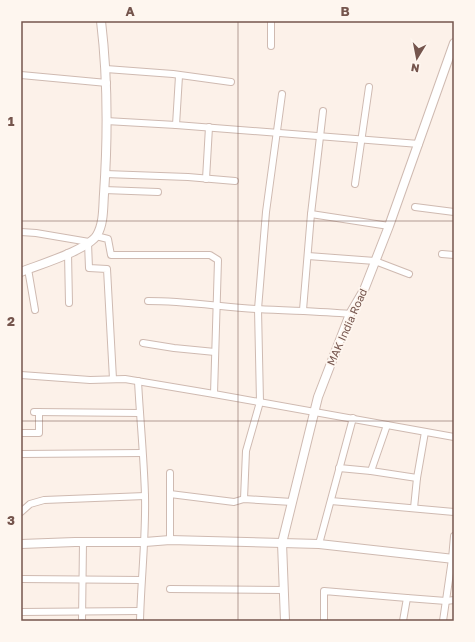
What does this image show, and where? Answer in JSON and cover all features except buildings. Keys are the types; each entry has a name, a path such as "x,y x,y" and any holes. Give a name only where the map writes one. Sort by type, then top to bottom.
{"street":[{"path":"35,310 25,270 84,247 96,236 101,222 107,157 107,83 101,21"},
{"path":"271,21 271,46"},
{"name":"MAK India Road","path":"285,621 282,543 318,397 350,314 364,290 389,226 454,43"},
{"path":"106,69 173,74 232,82"},
{"path":"21,75 107,83"},
{"path":"176,125 179,76"},
{"path":"355,184 369,87"},
{"path":"244,499 246,451 260,402 258,309 266,212 282,94"},
{"path":"303,310 311,214 323,111"},
{"path":"106,121 209,127 419,144"},
{"path":"206,179 209,127"},
{"path":"105,174 206,179 235,182"},
{"path":"104,190 158,192"},
{"path":"415,207 454,212"},
{"path":"311,214 389,226"},
{"path":"21,232 36,233 88,243"},
{"path":"96,236 108,239 111,255 210,256 218,260 214,394"},
{"path":"88,243 89,268 107,269 113,379"},
{"path":"68,253 69,303"},
{"path":"442,254 454,255"},
{"path":"308,256 375,261 409,274"},
{"path":"148,301 192,302 258,309 303,310 350,314"},
{"path":"142,343 215,352"},
{"path":"21,375 90,380 125,379 454,437"},
{"path":"138,381 145,496 145,542 141,580 140,621"},
{"path":"21,432 39,433 37,412 140,413"},
{"path":"319,544 353,418"},
{"path":"371,471 386,425"},
{"path":"414,508 417,478 425,432"},
{"path":"21,454 142,453"},
{"path":"339,468 417,478"},
{"path":"170,473 170,540"},
{"path":"170,494 234,502 244,499 292,502"},
{"path":"21,512 30,504 44,500 145,496"},
{"path":"331,501 454,512"},
{"path":"443,621 453,559 454,536"},
{"path":"21,544 145,542 170,540 319,544 453,559"},
{"path":"82,621 83,542"},
{"path":"21,578 141,580"},
{"path":"170,589 284,590"},
{"path":"324,621 324,591 446,601 454,600"},
{"path":"403,621 407,598"},
{"path":"21,612 140,611"}]}
